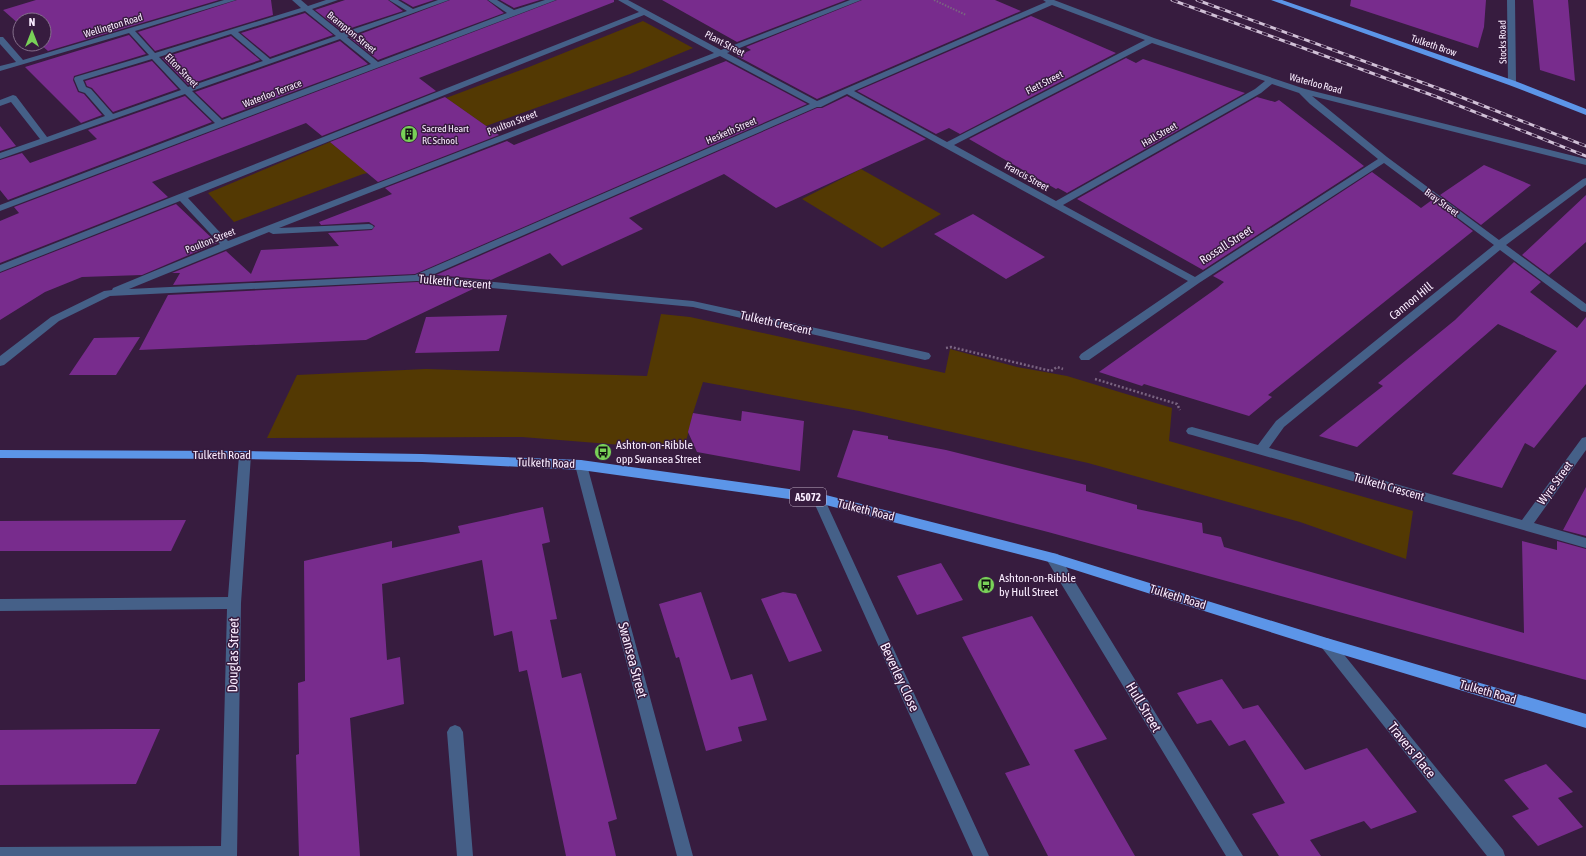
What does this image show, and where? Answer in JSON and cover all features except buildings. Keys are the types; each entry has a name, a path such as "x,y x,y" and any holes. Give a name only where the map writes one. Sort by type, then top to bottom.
{"main road":[{"name":"Tulketh Brow","path":"1274,0 1512,83 1586,112"},
{"name":"Tulketh Road","path":"0,454 244,455 422,458 581,465 818,498 1053,558 1327,644 1586,721"}],"street":[{"name":"Wellington Road","path":"0,69 232,0"},
{"name":"Brampton Street","path":"296,0 377,65"},
{"path":"110,116 88,91 82,89 78,79 334,0"},
{"path":"393,0 412,11"},
{"path":"0,156 110,116 445,0"},
{"path":"492,0 513,13"},
{"name":"Waterloo Terrace","path":"0,208 513,13 552,0"},
{"name":"Plant Street","path":"622,0 818,105"},
{"name":"Poulton Street","path":"108,293 226,245 857,0"},
{"name":"Stocks Road","path":"1511,0 1512,83"},
{"name":"Waterloo Road","path":"1050,1 1151,40 1302,91 1586,162"},
{"name":"Hesketh Street","path":"417,278 818,105 848,90 1050,1"},
{"path":"0,269 645,12"},
{"name":"Elton Street","path":"130,30 153,56 221,124"},
{"path":"232,32 268,61"},
{"path":"0,39 22,63"},
{"name":"Flett Street","path":"947,145 1151,40"},
{"name":"Hall Street","path":"1056,205 1258,91 1270,81"},
{"name":"Francis Street","path":"848,90 1195,280"},
{"name":"Bray Street","path":"1302,91 1313,102 1384,159 1586,309"},
{"path":"0,103 13,98 45,140"},
{"name":"Rossall Street","path":"1085,357 1195,280 1384,159"},
{"name":"Cannon Hill","path":"1261,450 1280,424 1500,245 1508,236 1586,181"},
{"path":"182,197 226,245"},
{"path":"264,231 369,227"},
{"name":"Tulketh Crescent","path":"0,362 55,319 108,293 417,278 692,304 925,356"},
{"name":"Tulketh Crescent","path":"1192,430 1586,543"},
{"name":"Wyre Street","path":"1525,525 1586,440"},
{"name":"Douglas Street","path":"229,855 234,603 244,455"},
{"name":"Swansea Street","path":"581,465 685,856"},
{"name":"Beverley Close","path":"818,498 981,856"},
{"name":"Hull Street","path":"1053,558 1235,856"},
{"path":"0,605 234,603"},
{"name":"Travers Place","path":"1327,644 1496,856"},
{"path":"455,732 465,856"},
{"path":"0,855 229,855"}],"path":[{"path":"925,356 951,347 1051,371 1057,367 1070,371"},
{"path":"1093,378 1177,404 1192,430"}],"shaded area":[{"path":"643,21 693,48 630,74 486,126 446,98 529,67"},
{"path":"330,142 368,173 234,222 208,193"},
{"path":"861,169 941,214 882,248 802,199"},
{"path":"661,314 690,317 945,373 950,349 1017,367 1067,376 1172,408 1169,441 1413,511 1406,559 1300,522 1088,463 859,411 703,382 693,413 684,450 522,437 267,438 297,375 426,369 647,376"}],"railway":[{"path":"1172,0 1437,97 1586,156"},
{"path":"1197,0 1448,92 1586,146"}],"place":[{"name":"Sacred Heart RC School","path":"409,134"},
{"name":"Ashton-on-Ribble opp Swansea Street","path":"603,452"},
{"name":"Ashton-on-Ribble by Hull Street","path":"986,585"}]}
